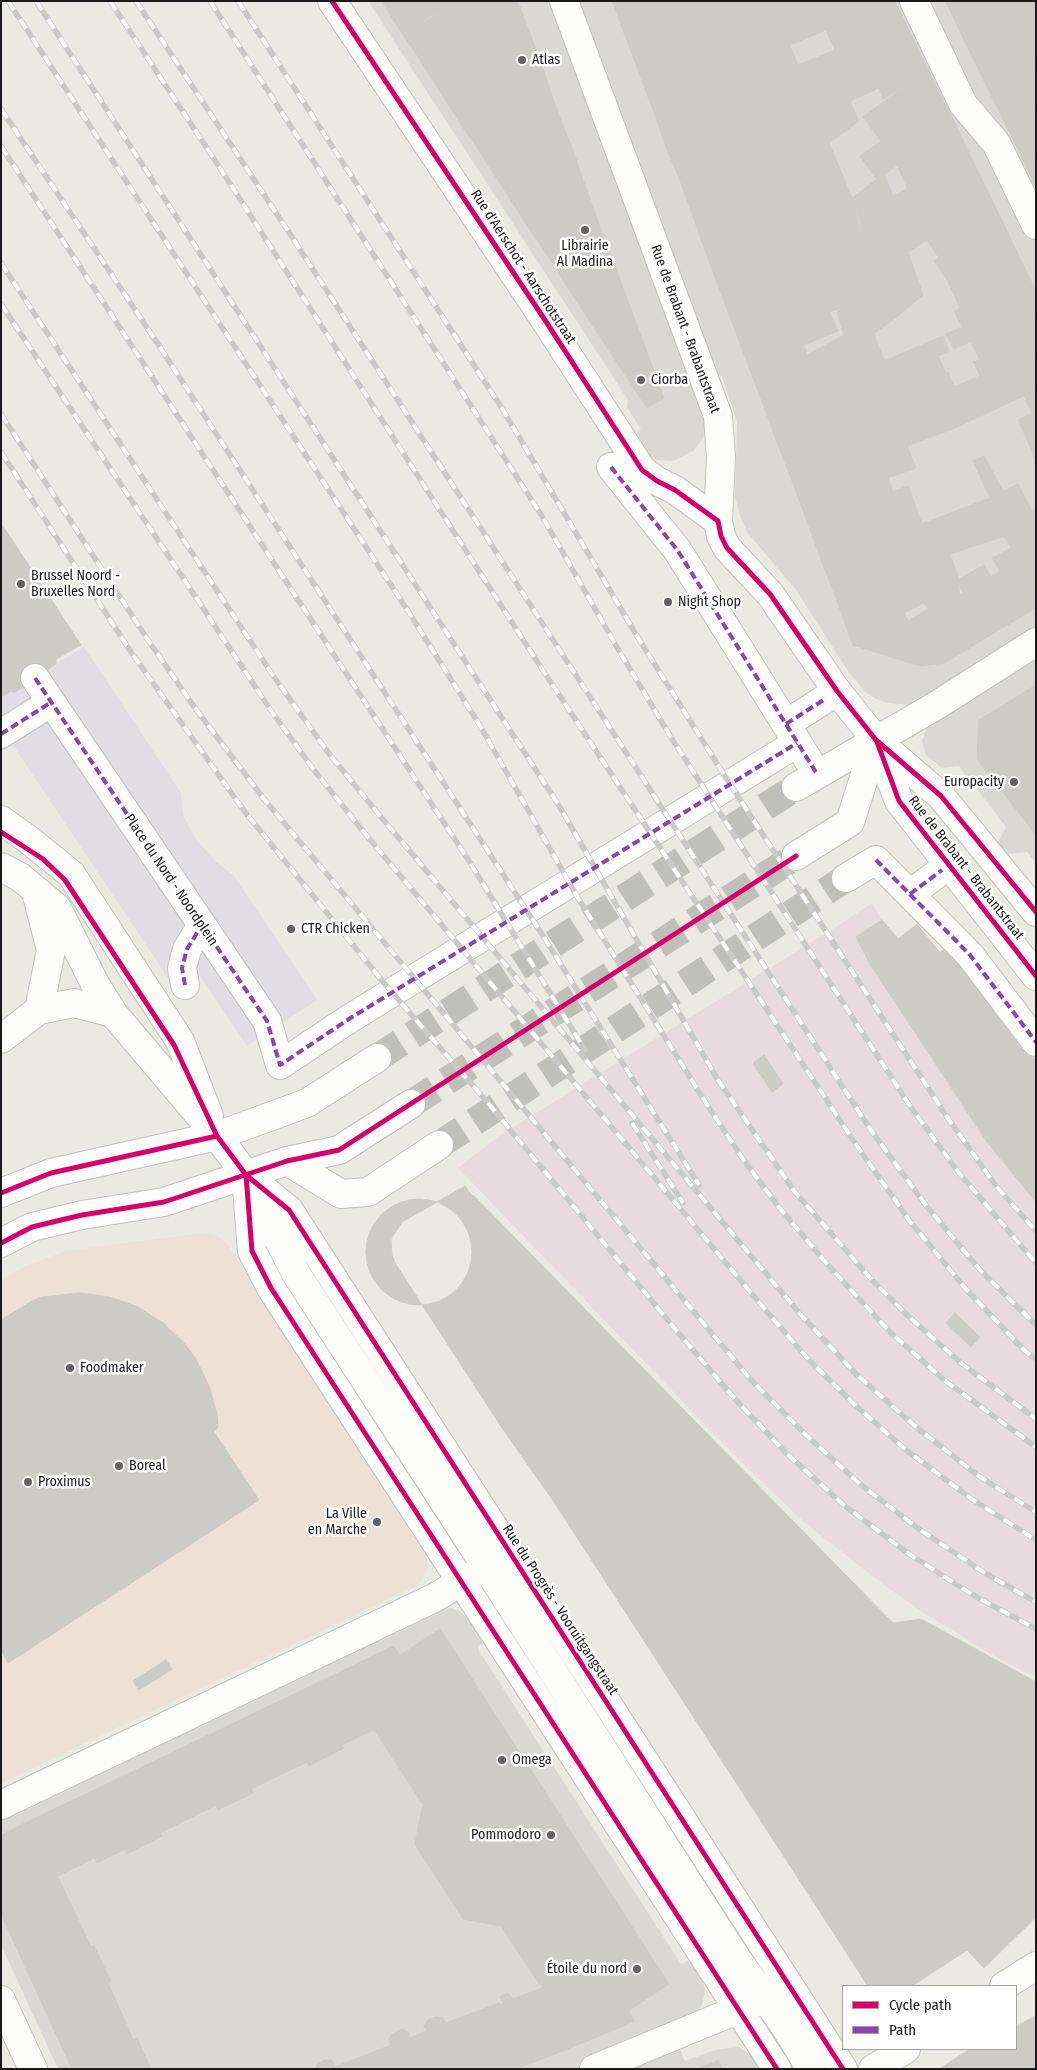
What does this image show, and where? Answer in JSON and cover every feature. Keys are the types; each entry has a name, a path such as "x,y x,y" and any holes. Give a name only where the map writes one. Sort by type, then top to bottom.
{"street":[{"name":"Rue d'Aerschot - Aarschotstraat","path":"332,1 543,317 642,470 657,482 675,490 718,521"},
{"name":"Rue de Brabant - Brabantstraat","path":"564,1 718,416 721,457 718,521 721,536 727,548 770,594 837,691 876,740 941,796 1036,912"},
{"path":"914,1 963,104 996,143 1036,224"},
{"path":"611,467 678,551 792,733 807,781 937,705 1036,642"},
{"name":"Place du Nord - Noordplein","path":"35,678 50,703 267,1021 280,1064 792,733"},
{"path":"792,733 825,699"},
{"path":"1,734 50,703"},
{"name":"Rue de Brabant - Brabantstraat","path":"876,740 899,801 1036,976"},
{"path":"796,856 850,822 876,740"},
{"path":"1,820 29,840 70,874 180,1041 217,1136"},
{"path":"846,878 876,860 970,956 1036,1042"},
{"path":"1,867 20,877 57,908 113,1013 217,1136"},
{"path":"910,894 942,870"},
{"path":"35,890 51,950 39,1010"},
{"path":"185,985 182,968 187,948 202,925"},
{"path":"1,1039 39,1010 74,1003 113,1013"},
{"path":"1,1193 51,1173 217,1136 307,1103 377,1058"},
{"path":"1,1243 32,1227 82,1215 164,1202 287,1161 339,1150 411,1104"},
{"name":"Rue du Progrès - Vooruitgangstraat","path":"217,1136 246,1175 295,1272 733,1953 776,1990 843,2069"},
{"path":"287,1161 341,1194 368,1192 439,1146"},
{"path":"246,1175 252,1251 271,1288 777,2069"},
{"name":"Rue du Progrès - Vooruitgangstraat","path":"246,1175 290,1210 509,1552 776,1990 811,2069"},
{"path":"1,1805 416,1606 461,1582 509,1552"},
{"path":"1006,1985 1036,1966"},
{"path":"594,2069 739,2011 776,1990"},
{"path":"1,2000 33,2069"},
{"path":"874,2069 904,2050"}],"shaded area":[{"path":"368,1 1036,1 1036,863 1027,852 1008,854 998,842 1006,827 959,766 942,768 926,755 922,741 930,725 921,703 909,705 888,703 876,699 865,692 848,671 796,590 747,532 740,516 735,496 737,422 722,376 692,388 705,424 703,438 693,451 673,461 656,460 647,456 632,437 641,429 627,407 628,400"},
{"path":"84,647 181,793 183,815 195,838 214,860 234,876 317,1000 247,1046 200,976 177,991 13,745 1,752 1,697"},
{"path":"872,903 882,920 857,937 871,966 987,1142 1036,1202 1036,1678 1001,1660 927,1615 884,1585 805,1523 740,1461 458,1168 499,1136"},
{"path":"203,1233 217,1236 225,1242 236,1256 423,1543 428,1552 427,1569 421,1581 414,1587 1,1783 1,1280 24,1267 66,1251"},
{"path":"451,1608 469,1618 486,1641 478,1646 479,1651 681,1964 692,1959 702,1976 705,1992 701,2007 698,2012 673,2032 685,2061 715,2050 739,2047 755,2057 763,2069 58,2069 1,1945 1,1819 437,1610"}],"building":[{"path":"384,1 424,1 431,16 401,32 384,5"},
{"path":"424,1 437,1 441,12 431,16"},
{"path":"437,1 466,1 441,12"},
{"path":"466,1 518,1 521,10 417,55 401,32"},
{"path":"612,1 650,1 617,14"},
{"path":"650,1 746,1 629,46 617,14"},
{"path":"746,1 773,1 783,28 744,42 730,8"},
{"path":"773,1 835,1 781,21"},
{"path":"835,1 895,1 898,8 830,39 826,30 790,45 781,21"},
{"path":"945,1 966,1 950,10"},
{"path":"966,1 1018,1 964,40 950,10"},
{"path":"1018,1 1036,1 1036,63 989,91 964,40"},
{"path":"730,8 744,42 642,81 629,46"},
{"path":"898,8 913,38 808,90 798,65 835,50 830,39"},
{"path":"521,10 532,39 448,104 417,55"},
{"path":"783,28 795,58 655,115 642,81"},
{"path":"913,38 928,69 883,100 879,88 850,101 859,121 829,143 815,114 808,90"},
{"path":"532,39 542,66 464,129 448,104"},
{"path":"795,58 808,90 666,147 655,115"},
{"path":"1036,63 1036,105 1004,121 989,91"},
{"path":"542,66 551,93 480,152 464,129"},
{"path":"928,69 942,98 881,141 863,117"},
{"path":"808,90 815,114 733,163 681,183 666,147"},
{"path":"551,93 563,126 486,162 480,152"},
{"path":"942,98 955,123 877,180 860,156"},
{"path":"1036,105 1036,153 1023,160 1004,121"},
{"path":"815,114 829,143 700,236 681,183 733,163"},
{"path":"955,123 968,151 924,182 908,189 897,165"},
{"path":"563,126 573,150 500,183 486,162"},
{"path":"829,143 852,198 857,218 713,272 700,236"},
{"path":"573,150 582,177 514,205 500,183"},
{"path":"968,151 1008,233 947,280 934,261 939,258 927,240 908,252 923,295 897,317 874,264 852,198 884,174 893,196 924,182"},
{"path":"1036,153 1036,187 1023,160"},
{"path":"582,177 593,207 530,230 514,205"},
{"path":"593,207 603,235 548,256 530,230"},
{"path":"857,218 874,264 804,290 797,271 784,274 786,279 724,301 713,272"},
{"path":"1008,233 1017,252 996,261 995,258 969,272 972,278 951,288 947,280"},
{"path":"603,235 613,259 561,277 548,256"},
{"path":"1017,252 1029,277 960,308 951,288 972,278 969,272 995,258 996,261"},
{"path":"613,259 622,285 577,302 561,277"},
{"path":"874,264 886,293 741,346 724,301 786,279 784,274 797,271 804,290"},
{"path":"1029,277 1036,291 1036,312 954,349 946,334 962,327 954,311"},
{"path":"622,285 664,398 647,408 577,302"},
{"path":"886,293 897,317 766,412 752,375 807,355 844,335 837,311"},
{"path":"830,312 838,331 804,345 807,355 752,375 741,346"},
{"path":"1036,312 1036,352 981,377 973,362 980,360 971,342"},
{"path":"874,334 884,361 943,336 949,352 938,356 946,373 777,442 766,412"},
{"path":"1036,352 1036,390 953,429 932,378 948,372 954,387"},
{"path":"932,378 953,429 896,450 873,403"},
{"path":"1036,390 1036,432 1026,437 1018,420 1032,413 1024,396"},
{"path":"873,403 896,450 794,486 777,442"},
{"path":"1036,432 1036,461 1026,437"},
{"path":"907,446 916,468 888,478 893,492 808,524 794,486"},
{"path":"984,456 1003,491 990,498 973,461"},
{"path":"1018,484 1036,522 1036,591 1004,536 1008,535 990,498"},
{"path":"908,486 922,524 822,562 808,524"},
{"path":"990,498 1008,535 950,554 836,598 822,562"},
{"path":"1036,509 1036,522 1030,512"},
{"name":"Brussel Noord - Bruxelles Nord","path":"1,523 81,645 56,659 56,664 15,692 11,691 1,697"},
{"path":"1011,548 1036,591 1036,608 1016,620 989,578 1000,571 992,558"},
{"path":"950,554 961,584 904,613 849,634 836,598"},
{"path":"984,565 991,577 989,578 1016,620 987,637 960,595 964,593 958,585 961,584 959,579"},
{"path":"958,585 960,595 987,637 945,663 920,666 853,645 849,634 904,613 908,621 928,609 924,603"},
{"path":"1036,685 1036,835 977,759 979,720"},
{"path":"882,920 898,939 917,924 940,953 945,948 1036,1061 1036,1202 987,1142 871,966 856,937"},
{"path":"764,1055 783,1084 772,1092 753,1063"},
{"path":"465,1186 472,1196 893,1623 921,1619 1036,1682 1036,1917 984,1968 967,1950 914,1985 867,1985 552,1499 504,1431 395,1263 392,1255 391,1239 402,1222"},
{"path":"419,1199 439,1203 456,1215 468,1232 472,1252 468,1272 456,1289 439,1301 419,1305 399,1301 382,1289 370,1272 366,1252 370,1232 382,1215 399,1203"},
{"name":"Boreal","path":"80,1293 110,1297 138,1307 163,1323 184,1343 196,1359 209,1386 217,1414 218,1427 214,1432 259,1500 8,1663 1,1650 1,1320 41,1297"},
{"path":"955,1313 980,1337 971,1347 946,1323"},
{"path":"440,1629 669,1984 628,2011 635,2021 568,2049 542,1984 540,1985 501,1926 463,1919 415,1844 424,1806 375,1731 371,1731 342,1671 393,1646 400,1655"},
{"path":"166,1660 172,1669 139,1690 133,1681"},
{"path":"342,1671 371,1731 342,1745 344,1748 309,1766 307,1762 251,1789 253,1793 218,1810 216,1805 160,1833 162,1836 127,1854 125,1849 97,1863 67,1803"},
{"path":"67,1803 94,1858 58,1876 31,1820"},
{"path":"31,1820 91,1947 94,1946 111,1981 108,1983 133,2039 137,2038 151,2069 72,2069 1,1914 1,1835"},
{"path":"544,1987 568,2049 516,2069 317,2069 316,2066 324,2060 332,2060 335,2067 391,2045 389,2039 392,2034 402,2029 408,2032 410,2038 426,2031 424,2026 428,2020 436,2017 443,2018 446,2023 499,2003 500,2005 503,2004 500,1997 508,1993 513,1999"},
{"path":"1036,2016 1036,2069 939,2069 968,2050 1017,2050 1017,2026"},
{"path":"718,2061 723,2069 697,2069"}],"tunnel":[{"path":"377,1058 796,787"},
{"path":"411,1104 796,856"},
{"path":"439,1145 846,878"}],"railway":[{"path":"8,1 408,611 479,724 578,898 745,1162 778,1206 827,1264 890,1332 944,1380 1036,1447"},
{"path":"36,1 558,804 718,1080 795,1192 872,1280 907,1315 961,1363 1036,1419"},
{"path":"110,1 220,168 542,669 855,1143 909,1220 965,1288 1024,1350 1036,1360"},
{"path":"136,1 292,237 870,1129 928,1208 982,1272 1036,1325"},
{"path":"210,1 542,516 672,739 910,1106 959,1173 1036,1263"},
{"path":"238,1 503,410 640,641 728,781 947,1117 996,1186 1036,1231"},
{"path":"1,109 150,332 540,931 699,1185"},
{"path":"1,146 469,861 585,1050"},
{"path":"1,263 272,674 330,755 381,817 801,1315 856,1374 916,1427 980,1477 1036,1512"},
{"path":"1,304 272,712 314,770 367,836 809,1360 854,1404 906,1450 973,1500 1036,1540"},
{"path":"1,414 148,640 195,708 264,799 751,1380 807,1436 861,1485 919,1529 988,1575 1036,1602"},
{"path":"1,452 131,652 245,812 384,983 488,1103 735,1399 787,1454 845,1506 909,1554 973,1595 1036,1629"},
{"path":"632,1123 683,1203"}],"marked path":[{"path":"611,467 678,551 817,774"},
{"path":"35,678 267,1021 280,1065 349,1019 797,743"},
{"path":"786,724 825,699"},
{"path":"1,734 50,703"},
{"path":"876,860 970,955 1036,1042"},
{"path":"910,894 942,870"},
{"path":"185,985 182,968 187,949 202,925"}],"cycle path":[{"path":"332,1 543,317 642,470 657,481 675,490 718,521 721,536 727,548 770,594 837,691 876,740 941,796 1036,912"},
{"path":"877,742 899,801 1036,976"},
{"path":"1,832 43,859 65,880 174,1045 217,1136 246,1175 289,1210 843,2069"},
{"path":"1,1243 32,1227 82,1215 164,1202 287,1161 339,1150 796,856"},
{"path":"1,1193 51,1173 217,1136"},
{"path":"246,1175 252,1251 271,1288 777,2069"}],"place":[{"name":"Atlas","path":"522,60"},
{"name":"Librairie Al Madina","path":"585,230"},
{"name":"Ciorba","path":"641,380"},
{"name":"Brussel Noord - Bruxelles Nord","path":"21,584"},
{"name":"Night Shop","path":"668,602"},
{"name":"Europacity","path":"1014,782"},
{"name":"CTR Chicken","path":"291,929"},
{"name":"Foodmaker","path":"70,1368"},
{"name":"Boreal","path":"119,1466"},
{"name":"Proximus","path":"28,1482"},
{"name":"La Ville en Marche","path":"377,1522"},
{"name":"Omega","path":"502,1760"},
{"name":"Pommodoro","path":"551,1835"},
{"name":"Étoile du nord","path":"637,1969"}]}
